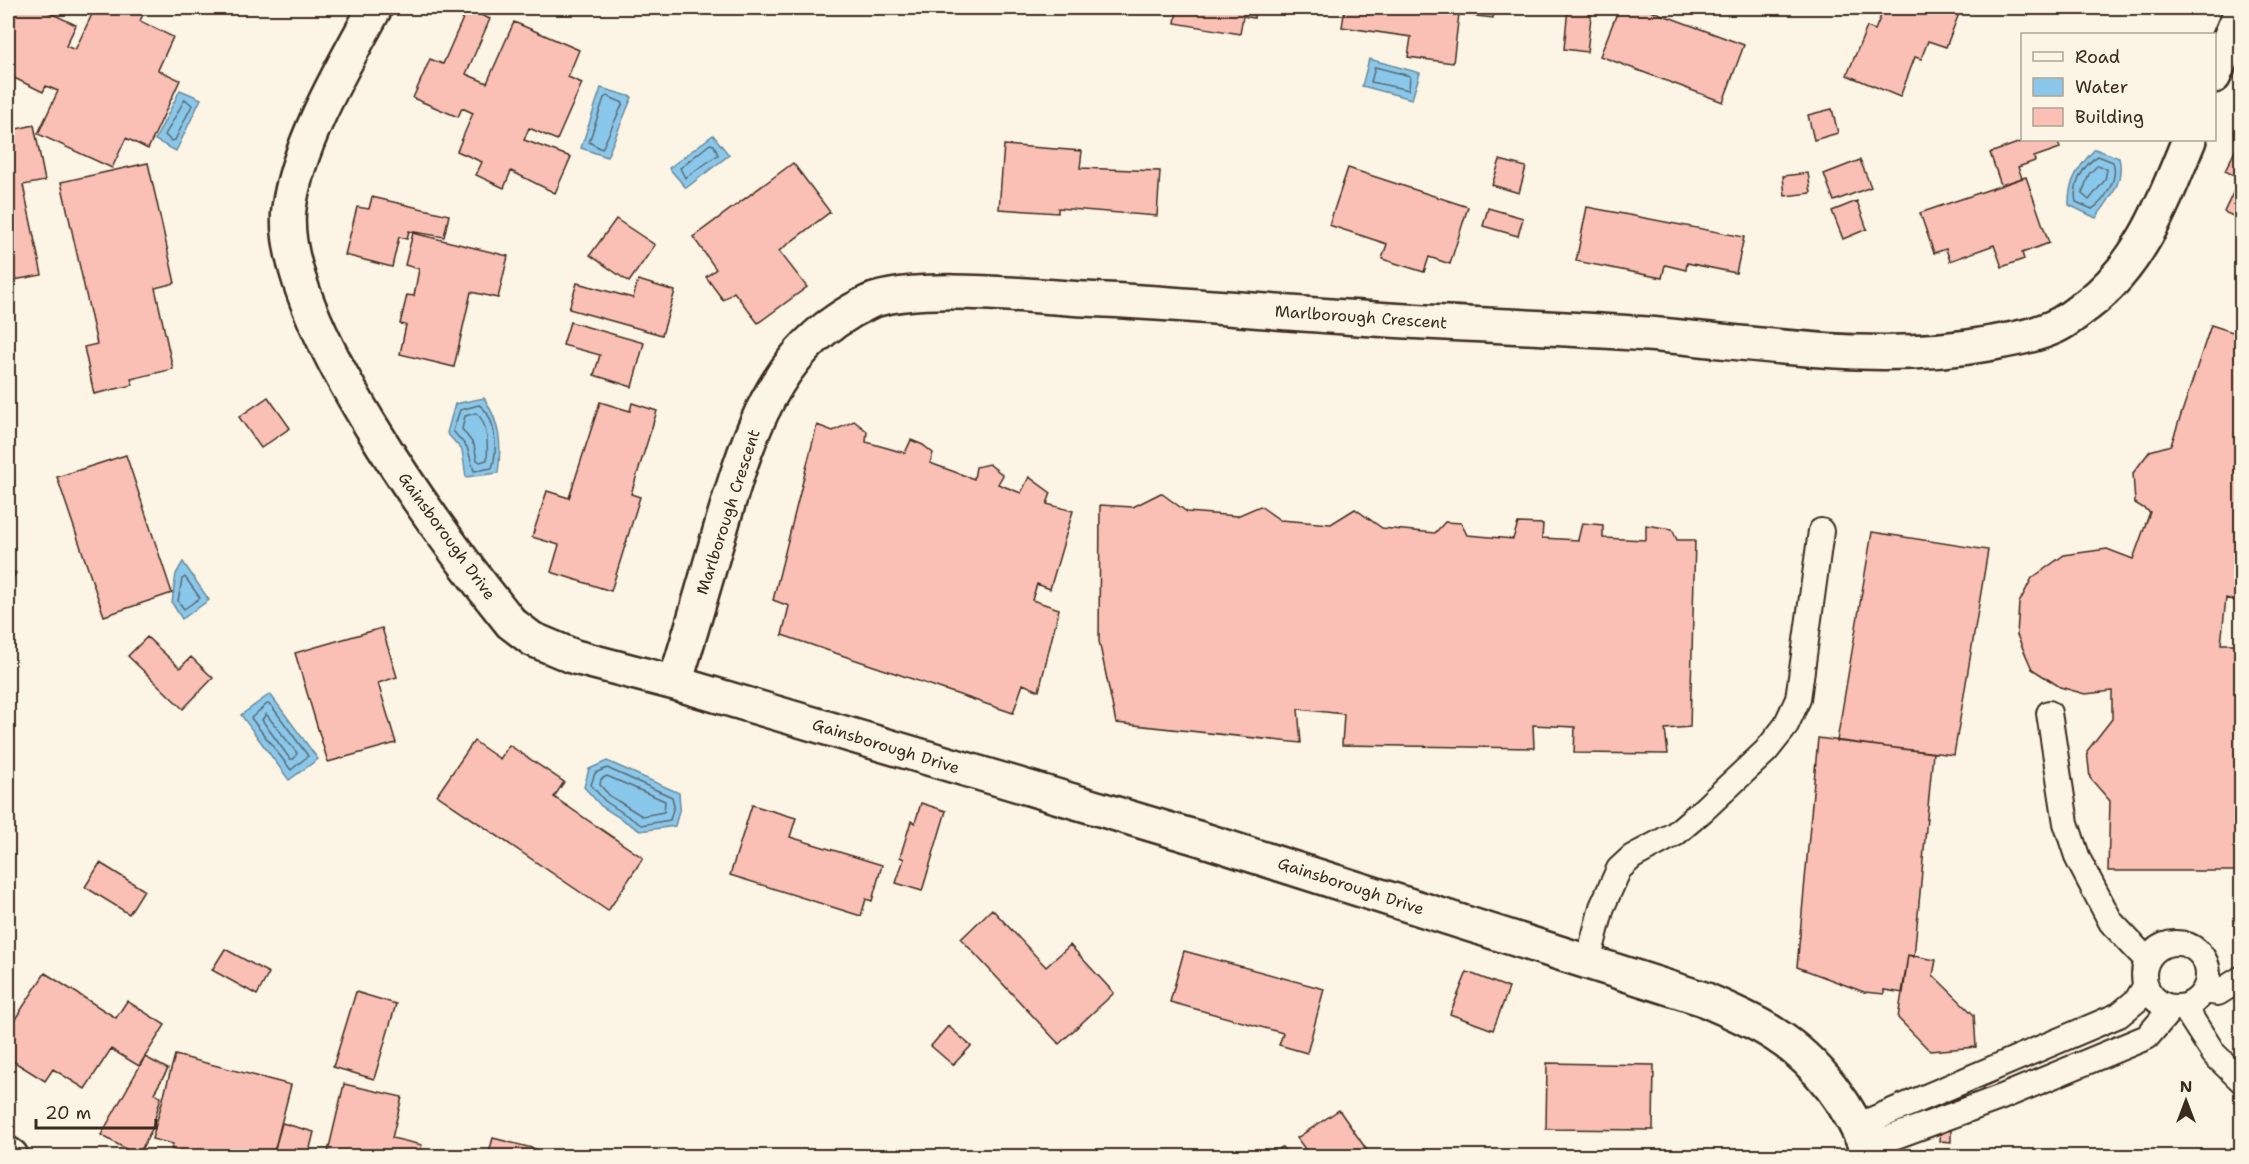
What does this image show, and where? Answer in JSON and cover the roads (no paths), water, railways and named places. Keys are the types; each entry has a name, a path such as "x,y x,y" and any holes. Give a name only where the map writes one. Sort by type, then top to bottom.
{"street":[{"name":"Gainsborough Drive","path":"375,8 339,76 308,144 294,184 289,209 289,235 304,294 335,360 414,495 511,623 532,639 575,657 675,683 1201,838 1704,999 1775,1035 1818,1071 1864,1143"},
{"path":"2216,71 2241,9"},
{"name":"Marlborough Crescent","path":"675,683 732,490 757,423 780,379 807,346 834,322 871,301 907,295 957,293 1137,301 1375,319 1646,334 1858,353 1915,354 1959,350 2018,339 2060,325 2101,294 2130,262 2158,216 2189,141"}],"lane":[{"path":"1588,960 1602,907 1619,869 1632,857 1675,834 1766,751 1785,727 1798,699 1821,531"},
{"path":"2049,712 2066,823 2078,859 2111,922 2147,960"},
{"path":"1864,1143 2002,1097 2147,1037 2178,1008 2194,1002 2204,991 2209,974 2207,963 2201,953 2192,946 2172,942 2162,946 2147,960 2144,970 2146,984 2153,999 2178,1008 2214,1054 2241,1081"},
{"path":"2204,991 2218,993 2241,978"},
{"path":"1864,1143 2119,1014 2138,1000 2146,984"}],"water":[{"path":"1369,59 1420,73 1412,99 1362,86"},
{"path":"601,88 632,97 607,157 581,148"},
{"path":"180,90 201,99 176,151 155,140"},
{"path":"713,135 729,155 686,188 669,168"},
{"path":"2095,149 2119,158 2120,167 2115,190 2096,218 2069,205 2070,189 2076,174"},
{"path":"484,398 494,416 499,434 498,473 466,477 462,450 447,433 455,404"},
{"path":"183,562 209,600 182,619 172,603 176,574"},
{"path":"270,694 318,759 289,780 241,715"},
{"path":"607,761 679,793 680,807 675,826 640,831 601,806 584,787 589,769"}]}
